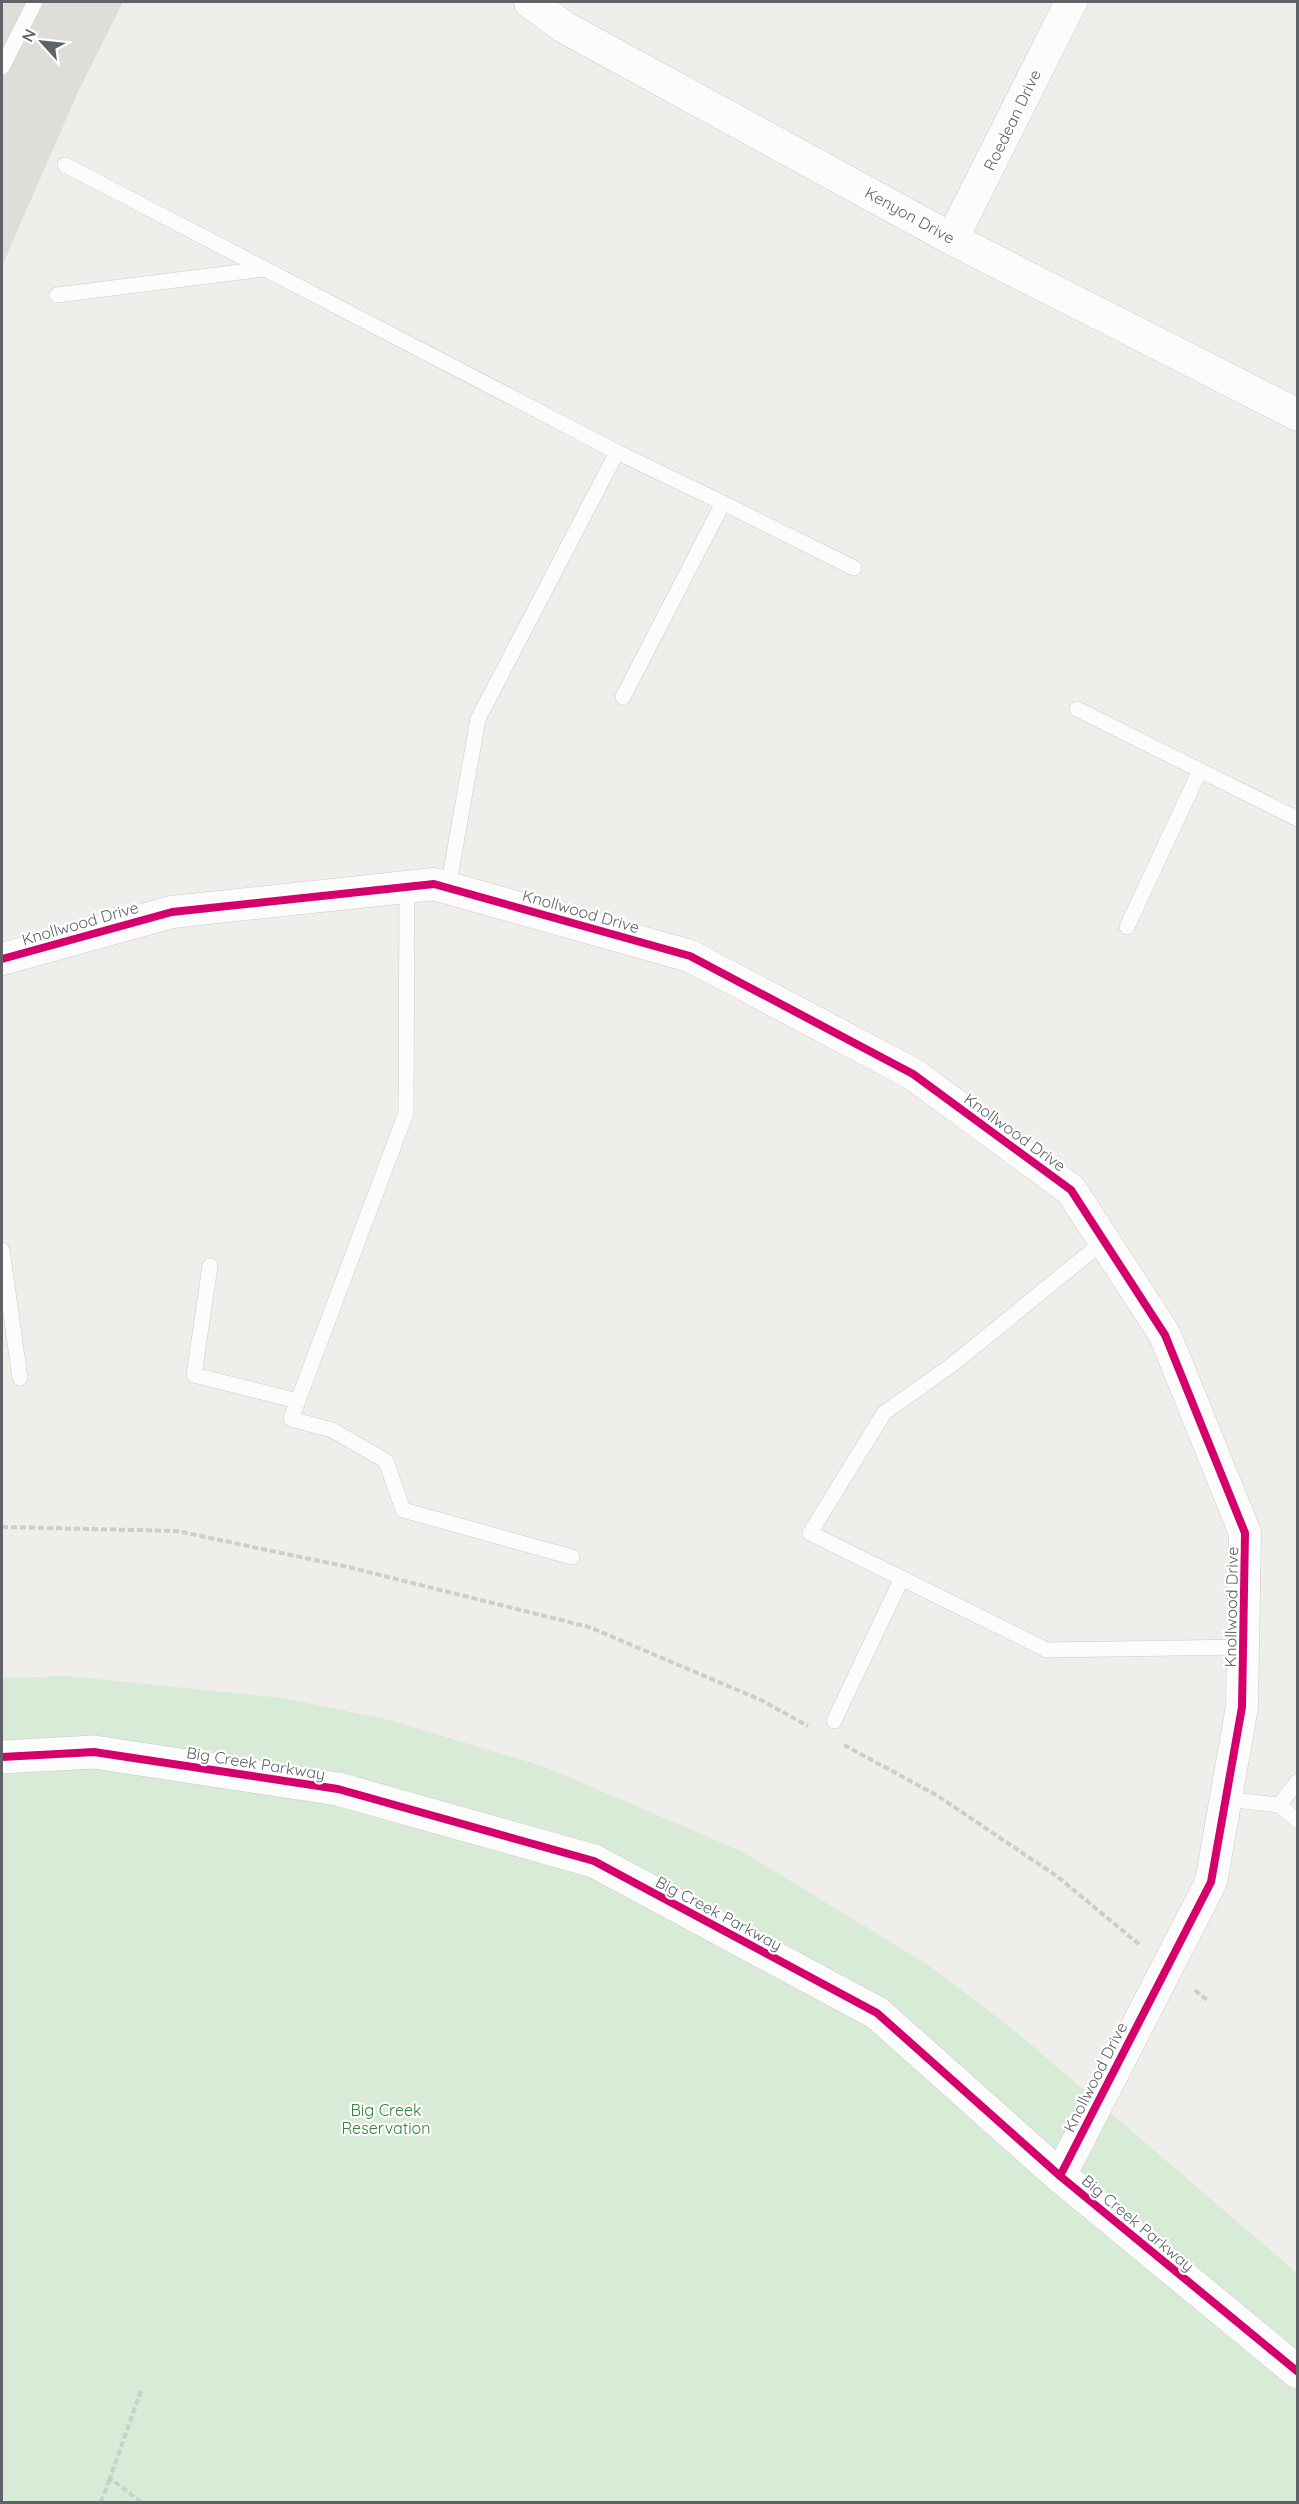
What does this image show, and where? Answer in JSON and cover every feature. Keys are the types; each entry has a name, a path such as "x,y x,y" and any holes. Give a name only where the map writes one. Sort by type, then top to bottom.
{"street":[{"name":"Kenyon Drive","path":"530,2 564,27 952,239 1298,415"},
{"name":"Roedean Drive","path":"952,239 1071,2"},
{"name":"Knollwood Drive","path":"2,959 172,912 434,884 690,956 913,1074 1071,1190 1166,1335 1245,1533 1242,1707 1211,1882 1060,2176"},
{"name":"Big Creek Parkway","path":"2,1757 94,1752 338,1789 594,1861 877,2013 1060,2176 1298,2372"}],"lane":[{"path":"2,67 35,2"},
{"path":"65,165 617,452 854,568"},
{"path":"57,295 264,269"},
{"path":"448,888 478,719 617,452"},
{"path":"623,697 723,503"},
{"path":"1077,709 1298,819"},
{"path":"1127,927 1200,771"},
{"path":"407,887 405,1113 291,1419 332,1430 386,1461 403,1510 572,1557"},
{"path":"1104,1241 952,1364 884,1413 810,1533 1047,1650 1243,1647"},
{"path":"2,1250 20,1378"},
{"path":"210,1266 194,1375 298,1401"},
{"path":"834,1721 902,1578"},
{"path":"1279,1805 1298,1781"},
{"path":"1226,1799 1279,1805 1298,1821"}],"path":[{"path":"2,1527 177,1531 371,1572 589,1627 760,1700 813,1728"},
{"path":"833,1740 938,1796 1048,1871 1207,2000"},
{"path":"101,2502 142,2388"},
{"path":"110,2478 141,2502"}],"shaded area":[{"path":"2,2 123,2 78,92 2,266"}],"green space":[{"name":"Big Creek Reservation","path":"68,1676 283,1698 389,1720 545,1767 743,1852 928,1965 1015,2031 1297,2273 1297,2502 2,2502 2,1678"}],"cycle path":[{"path":"2,959 172,912 434,884 690,956 913,1074 1071,1190 1165,1335 1245,1533 1242,1707 1211,1882 1060,2176"},
{"path":"2,1757 94,1752 338,1789 594,1861 877,2013 1060,2176 1298,2372"}]}
